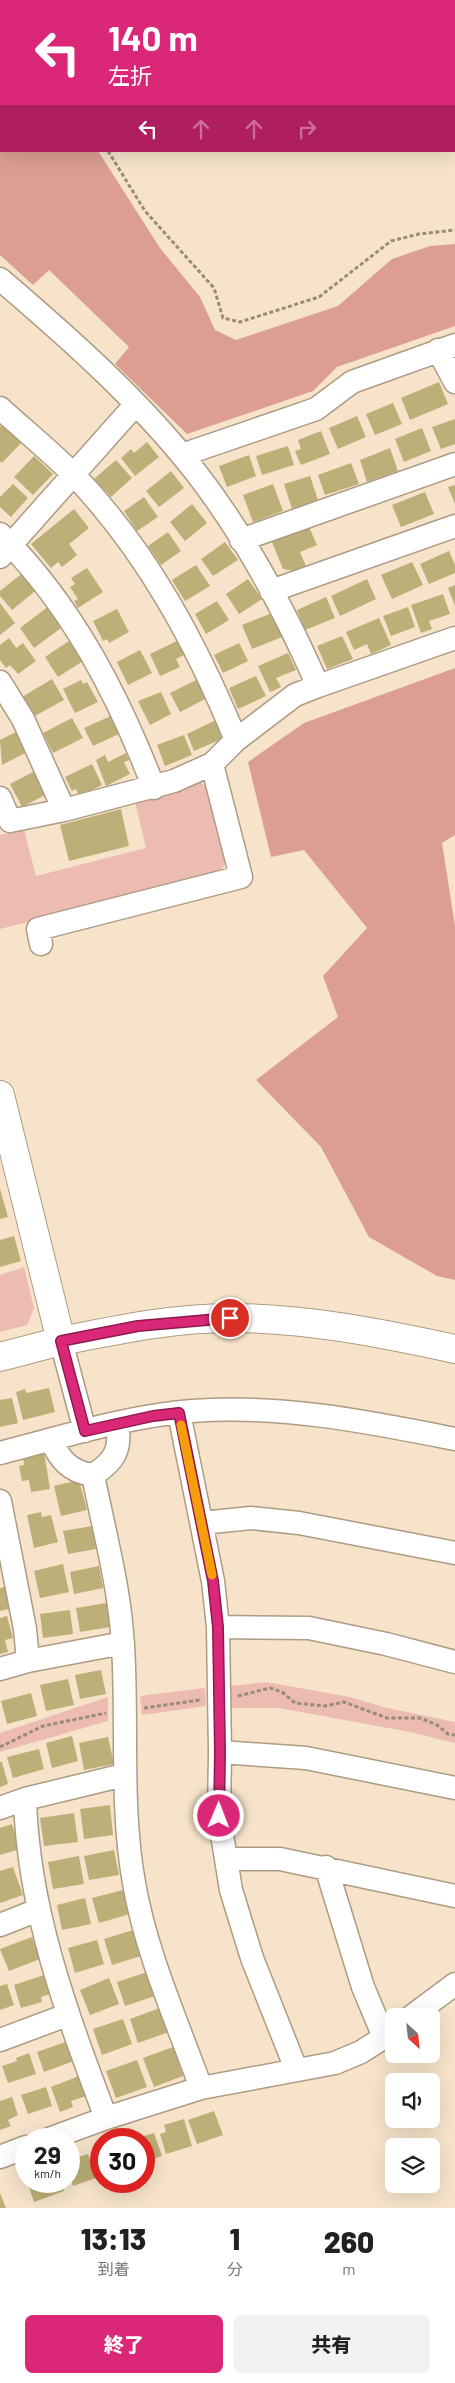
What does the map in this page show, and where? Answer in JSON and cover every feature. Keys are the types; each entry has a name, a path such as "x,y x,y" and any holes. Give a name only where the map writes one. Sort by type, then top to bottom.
{"street":[{"path":"0,279 136,404 195,471 241,540 271,591 296,637 318,686"},
{"path":"182,456 316,409 352,382 446,348 455,382"},
{"path":"136,404 73,474 4,545 64,611 91,652 133,734 154,788"},
{"path":"0,408 73,474 118,527 163,590 210,676 236,740"},
{"path":"241,540 455,464"},
{"path":"271,591 455,526"},
{"path":"0,798 10,821 154,788 212,764 236,740 295,695 455,638"},
{"path":"0,682 23,719 64,810"},
{"path":"41,944 38,929 241,877 212,764"},
{"path":"0,1095 85,1431"},
{"path":"0,1357 61,1341 138,1326 230,1318 339,1327 455,1349"},
{"path":"0,1453 116,1424 179,1413 278,1409 455,1439"},
{"path":"179,1413 213,1581 218,1627 219,1816 231,1890 252,1958 296,2069"},
{"path":"51,1440 58,1457 65,1464 83,1474 93,1475 106,1467 118,1450 119,1438 116,1424"},
{"path":"93,1475 116,1590 123,1643 124,1775 128,1840 138,1905 201,2088"},
{"path":"0,1501 6,1561 25,1629 28,1661"},
{"path":"202,1522 251,1518 299,1523 455,1553"},
{"path":"218,1627 309,1628 386,1644 455,1662"},
{"path":"0,1669 28,1661 123,1643"},
{"path":"220,1752 306,1758 455,1788"},
{"path":"0,1808 25,1799 124,1775"},
{"path":"25,1799 26,1831 38,1910 67,2015 106,2118"},
{"path":"227,1859 280,1859 326,1867 348,1875 455,1896"},
{"path":"326,1867 363,1987 385,2027"},
{"path":"0,1925 38,1910"},
{"path":"423,2008 455,1984"},
{"path":"0,2040 67,2015"},
{"path":"79,2128 201,2088 335,2063 361,2052 385,2037"},
{"path":"0,2156 15,2151"}],"path":[{"path":"109,152 145,211 214,288 223,318 240,322 318,297 391,241 419,234 455,230"},
{"path":"0,1747 42,1726 124,1710 243,1695 270,1688 282,1692 295,1703 308,1706 344,1702 387,1718 420,1718 438,1725 448,1734 455,1736"}],"shaded area":[{"path":"0,152 99,152 160,248 200,297 215,330 236,340 338,306 392,259 430,246 455,244 455,326 337,367 313,391 187,434 115,364 129,347 49,270 33,285 0,255"},
{"path":"455,668 455,835 442,843 455,926 455,1280 437,1276 369,1237 321,1147 256,1080 338,1017 323,976 367,928 304,850 271,857 248,762 304,723"},
{"path":"199,781 209,789 227,862 217,874 0,929 0,835 24,830 36,876 146,848 135,802"},
{"path":"24,1267 34,1308 27,1325 0,1332 0,1275"},
{"path":"266,1682 350,1697 387,1708 455,1722 455,1743 410,1732 279,1708 224,1708 222,1687"},
{"path":"205,1688 206,1706 142,1715 140,1696"},
{"path":"108,1697 108,1721 0,1752 0,1733"}],"building":[{"path":"439,382 448,404 410,420 401,398"},
{"path":"393,403 402,424 375,435 366,414"},
{"path":"357,416 366,437 338,449 329,428"},
{"path":"455,419 455,444 441,449 432,427"},
{"path":"2,424 22,442 2,463 0,461 0,427"},
{"path":"422,428 431,451 404,462 395,439"},
{"path":"321,431 330,454 301,465 295,451 301,449 298,440"},
{"path":"147,442 159,457 135,476 121,458 131,449 134,453"},
{"path":"288,446 294,465 262,475 256,456"},
{"path":"390,448 398,471 367,482 360,460"},
{"path":"249,455 256,476 227,487 219,466"},
{"path":"34,456 53,474 33,495 14,477"},
{"path":"116,460 132,478 111,497 94,479"},
{"path":"351,463 359,484 325,495 318,475"},
{"path":"171,471 184,488 159,507 146,491"},
{"path":"310,476 318,500 292,509 284,484"},
{"path":"13,484 28,498 11,517 0,507 0,497"},
{"path":"273,484 283,511 253,522 243,495"},
{"path":"455,485 455,504 448,487"},
{"path":"425,492 434,514 401,527 392,505"},
{"path":"144,497 158,517 137,531 124,511"},
{"path":"192,504 207,523 185,541 170,522"},
{"path":"74,509 89,528 69,544 77,555 62,567 58,562 51,568 31,544"},
{"path":"309,527 317,545 300,552 306,566 295,571 283,569 272,542"},
{"path":"168,532 181,551 161,565 148,546"},
{"path":"225,542 238,560 213,576 201,559"},
{"path":"449,551 455,565 455,573 429,584 420,564"},
{"path":"412,562 423,585 392,599 381,575"},
{"path":"196,565 210,586 185,601 172,580"},
{"path":"87,568 103,592 78,608 74,601 78,599 70,587 75,584 71,578"},
{"path":"25,571 39,588 12,610 0,596 0,591"},
{"path":"248,579 262,599 239,614 226,594"},
{"path":"367,579 376,599 340,616 331,596"},
{"path":"455,585 455,606 448,588"},
{"path":"443,594 450,614 429,621 432,629 421,633 411,605"},
{"path":"326,597 335,618 305,630 297,610"},
{"path":"217,601 229,620 206,634 195,614"},
{"path":"0,603 15,623 0,635"},
{"path":"49,606 64,626 34,648 20,628"},
{"path":"408,607 415,627 391,636 383,616"},
{"path":"117,609 129,632 109,643 107,639 103,641 93,621"},
{"path":"272,613 282,637 252,649 242,625"},
{"path":"379,618 391,645 371,654 367,644 354,650 346,632"},
{"path":"342,636 353,659 327,669 317,646"},
{"path":"9,638 16,648 23,643 36,661 18,674 10,665 6,668 0,660 0,645"},
{"path":"179,640 186,654 176,659 180,667 160,676 150,654"},
{"path":"69,641 83,661 58,677 45,657"},
{"path":"239,643 248,661 223,673 214,655"},
{"path":"140,650 152,673 128,685 117,662"},
{"path":"288,653 296,670 276,678 281,687 270,692 258,666"},
{"path":"256,676 266,696 238,709 229,688"},
{"path":"52,679 64,700 33,717 22,697"},
{"path":"198,679 207,698 180,712 170,693"},
{"path":"81,680 83,684 87,682 98,702 75,713 63,689"},
{"path":"161,692 171,714 150,725 138,701"},
{"path":"113,715 121,733 93,746 84,728"},
{"path":"72,718 83,738 53,753 43,733"},
{"path":"216,720 224,738 194,751 187,734"},
{"path":"16,732 27,752 2,765 0,740"},
{"path":"184,735 192,755 165,766 157,745"},
{"path":"126,753 129,760 124,762 130,774 106,786 96,760 105,755 108,762"},
{"path":"92,764 102,785 79,796 76,789 72,791 65,777"},
{"path":"35,771 47,794 22,807 10,784"},
{"path":"121,809 129,846 69,861 60,825"},
{"path":"0,1189 8,1217 0,1219"},
{"path":"14,1236 21,1261 0,1267 0,1240"},
{"path":"49,1388 55,1412 23,1420 16,1392 25,1389 26,1393"},
{"path":"12,1398 18,1423 0,1427 0,1400"},
{"path":"44,1452 50,1489 31,1492 29,1480 22,1481 19,1466 24,1465 23,1455"},
{"path":"79,1480 87,1510 61,1516 54,1486"},
{"path":"41,1512 42,1517 51,1515 58,1542 34,1548 27,1515"},
{"path":"92,1526 96,1549 68,1554 63,1531"},
{"path":"63,1564 69,1592 40,1598 34,1571"},
{"path":"99,1566 103,1588 74,1594 70,1572"},
{"path":"8,1586 13,1608 0,1611 0,1588"},
{"path":"107,1603 110,1627 80,1632 76,1608"},
{"path":"70,1610 73,1634 43,1638 40,1614"},
{"path":"7,1616 13,1638 5,1640 8,1652 0,1654 0,1618"},
{"path":"101,1670 106,1694 80,1699 75,1675"},
{"path":"68,1679 74,1705 46,1711 40,1685"},
{"path":"31,1693 37,1716 7,1724 1,1701"},
{"path":"72,1736 78,1761 52,1768 46,1743"},
{"path":"108,1737 114,1764 84,1770 79,1743"},
{"path":"39,1749 44,1769 13,1778 7,1757"},
{"path":"0,1762 2,1762 8,1784 0,1787"},
{"path":"110,1805 113,1835 84,1839 80,1809"},
{"path":"74,1813 78,1842 44,1846 40,1818"},
{"path":"12,1824 20,1849 0,1855 0,1828"},
{"path":"114,1850 119,1875 89,1880 84,1856"},
{"path":"79,1856 84,1884 53,1889 48,1862"},
{"path":"13,1867 23,1895 0,1903 0,1871"},
{"path":"123,1890 130,1914 99,1923 92,1898"},
{"path":"85,1898 91,1924 62,1930 57,1905"},
{"path":"133,1930 141,1956 112,1965 104,1939"},
{"path":"32,1937 40,1959 9,1971 0,1949"},
{"path":"97,1940 104,1964 75,1973 68,1948"},
{"path":"147,1972 155,1996 125,2006 117,1982"},
{"path":"44,1975 50,1994 41,1997 42,2002 21,2008 14,1985"},
{"path":"109,1978 119,2004 90,2015 80,1990"},
{"path":"7,1984 14,2005 0,2010 0,1986"},
{"path":"160,2008 169,2032 138,2043 130,2019"},
{"path":"123,2019 132,2044 102,2055 93,2029"},
{"path":"68,2041 74,2061 44,2072 37,2052"},
{"path":"173,2047 183,2076 154,2087 143,2058"},
{"path":"29,2053 36,2074 8,2083 2,2066 17,2061 16,2058"},
{"path":"137,2060 147,2087 116,2098 106,2071"},
{"path":"79,2076 86,2096 71,2101 73,2107 60,2112 51,2087"},
{"path":"46,2087 52,2106 28,2114 21,2095"},
{"path":"12,2097 18,2115 8,2120 11,2126 0,2130 0,2101"},
{"path":"214,2111 223,2135 197,2144 188,2120"},
{"path":"184,2119 192,2146 166,2154 160,2134 166,2132 164,2125"},
{"path":"155,2136 162,2156 155,2158"},
{"path":"88,2154 90,2160 90,2180 80,2184 80,2157"},
{"path":"0,2193 6,2208 0,2208"},
{"path":"31,2193 59,2193 34,2202"}],"slow traffic":[{"path":"181,1425 212,1575"}],"route":[{"path":"219,1816 218,1627 213,1581 179,1413 153,1416 85,1431 61,1341 138,1326 230,1318"}]}
